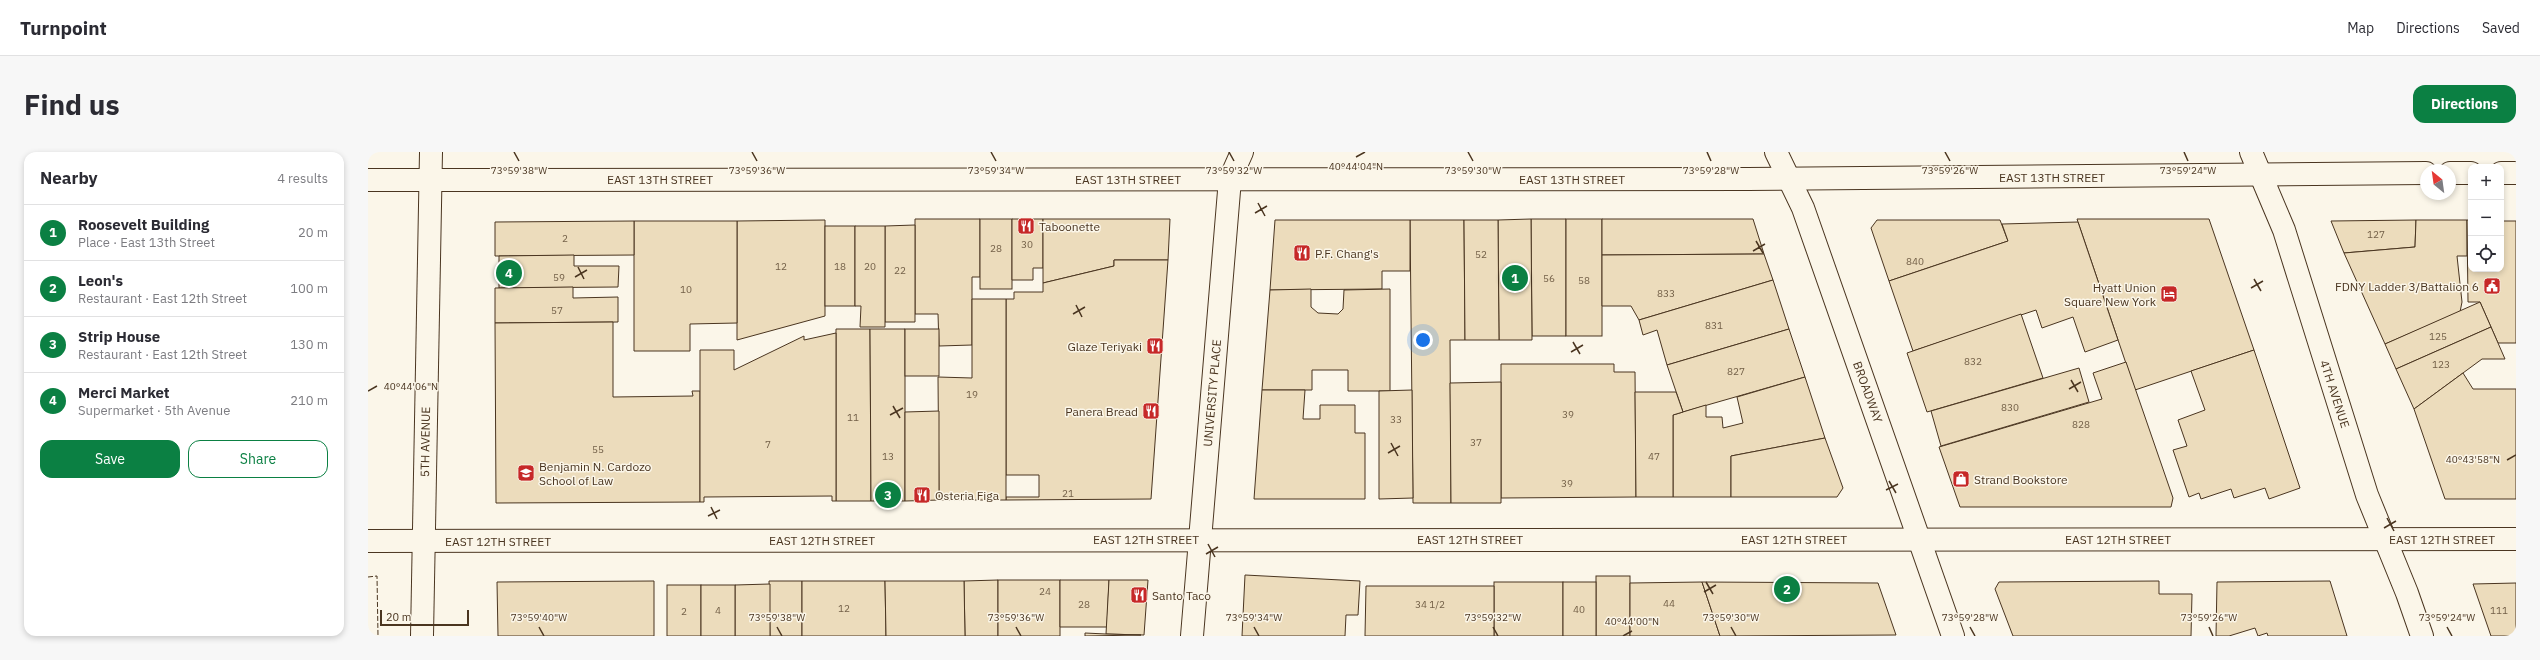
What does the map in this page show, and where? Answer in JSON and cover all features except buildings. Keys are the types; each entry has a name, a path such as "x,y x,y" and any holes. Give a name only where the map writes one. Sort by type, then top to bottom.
{"street":[{"name":"5TH AVENUE","path":"422,636 431,180 430,152"},
{"name":"UNIVERSITY PLACE","path":"1192,636 1230,179 1242,152"},
{"name":"BROADWAY","path":"1776,152 1805,215 1953,636"},
{"name":"4TH AVENUE","path":"2251,152 2284,230 2367,495 2386,539 2422,636"},
{"name":"EAST 13TH STREET","path":"368,180 1789,179 2420,173"},
{"path":"2456,173 2468,173"},
{"path":"2504,173 2516,173"},
{"name":"EAST 12TH STREET","path":"368,540 2516,539"}],"fence":[{"path":"368,577 377,576 378,636"}],"place":[{"name":"Taboonette","path":"1026,226"},
{"name":"P.F. Chang's","path":"1302,253"},
{"name":"Merci Market","path":"509,273"},
{"name":"Roosevelt Building","path":"1515,278"},
{"name":"FDNY Ladder 3/Battalion 6","path":"2492,286"},
{"name":"Hyatt Union Square New York","path":"2169,294"},
{"name":"Glaze Teriyaki","path":"1155,346"},
{"name":"Panera Bread","path":"1151,411"},
{"name":"Benjamin N. Cardozo School of Law","path":"526,473"},
{"name":"Strand Bookstore","path":"1961,479"},
{"name":"Strip House","path":"888,495"},
{"name":"Osteria Figa","path":"922,495"},
{"name":"Leon's","path":"1787,589"},
{"name":"Santo Taco","path":"1139,595"}]}
